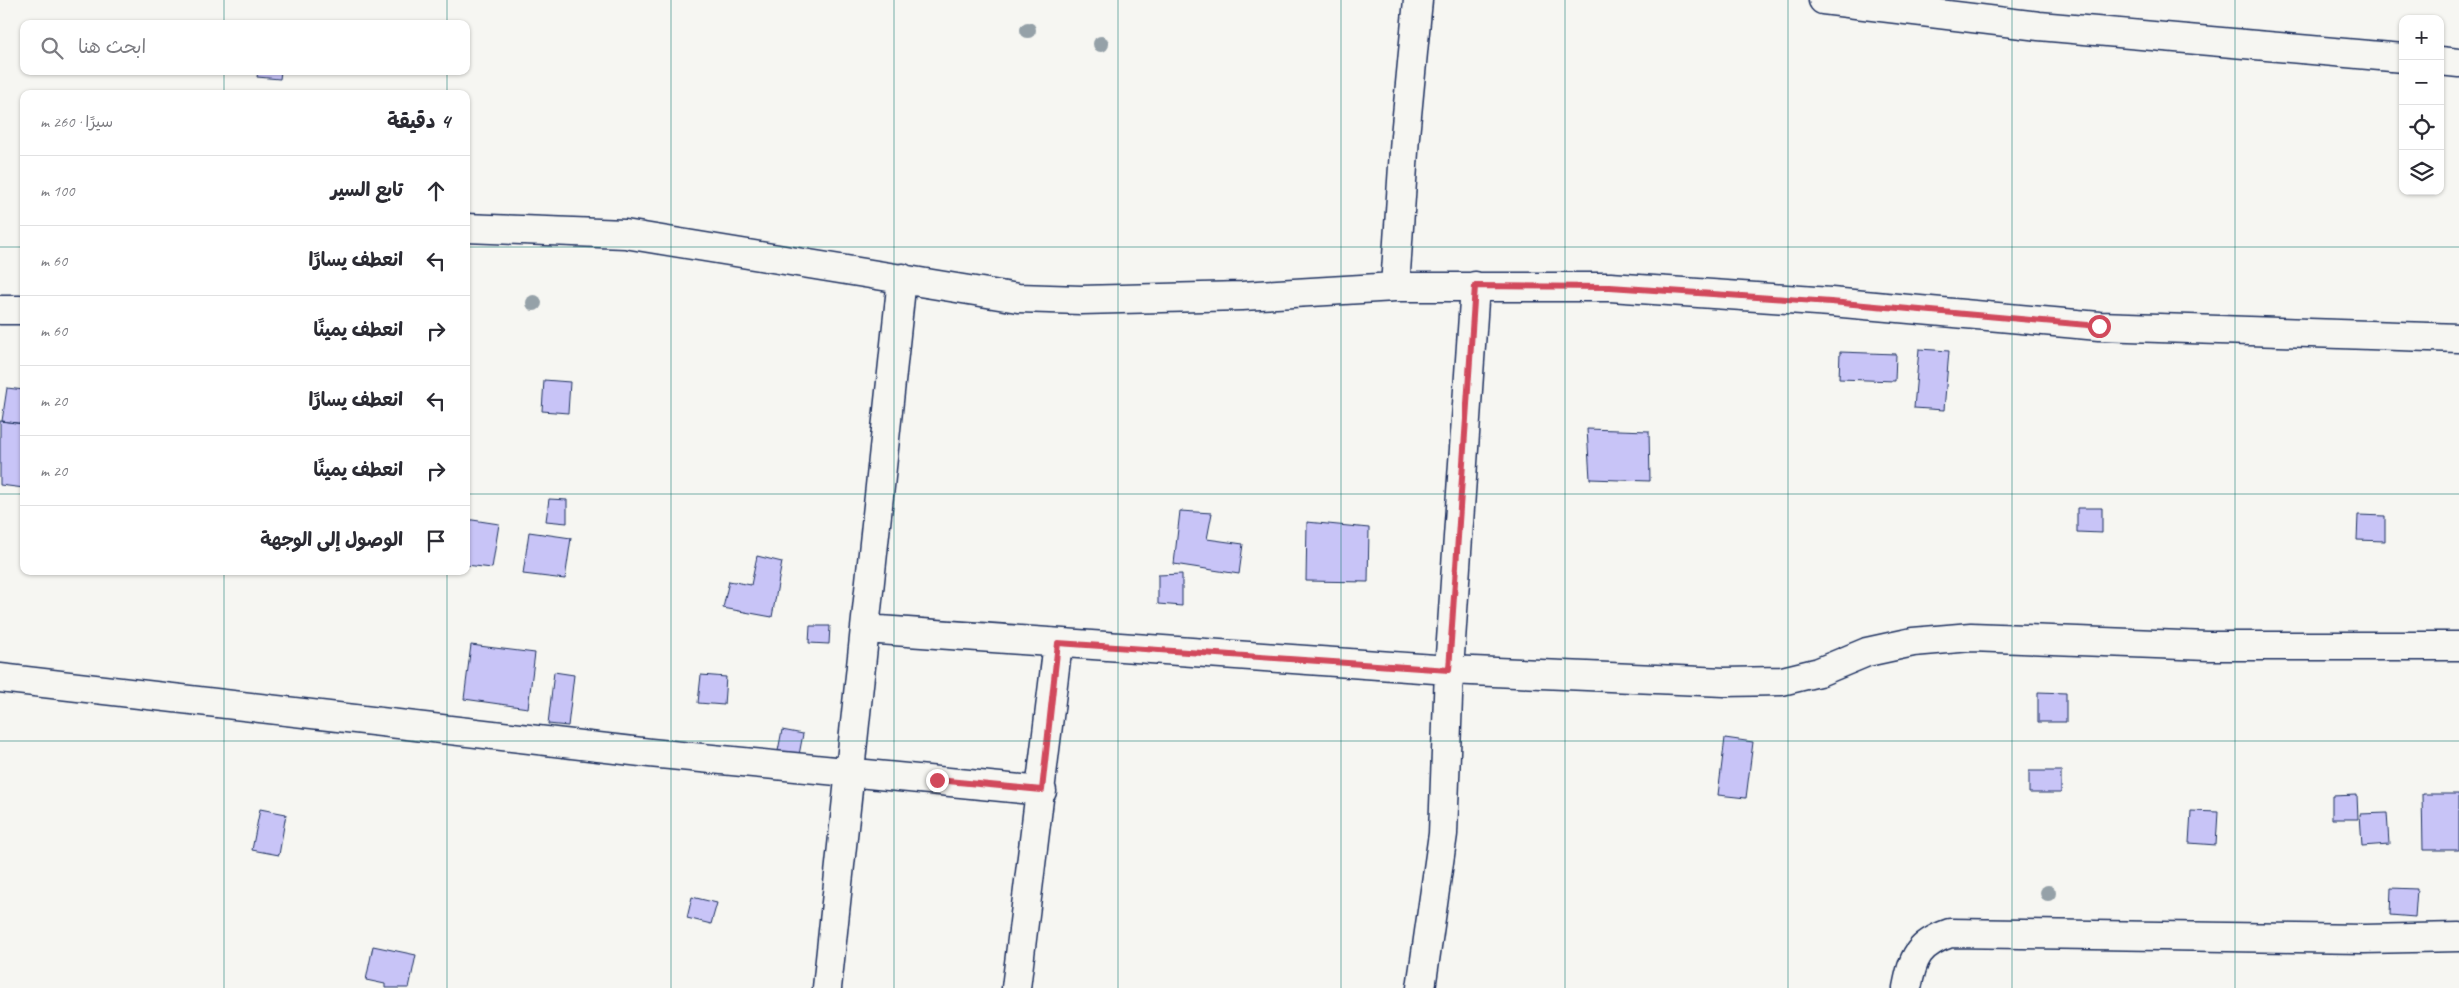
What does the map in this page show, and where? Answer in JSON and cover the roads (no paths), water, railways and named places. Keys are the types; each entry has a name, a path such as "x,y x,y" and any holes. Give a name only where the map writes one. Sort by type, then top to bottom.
{"street":[{"path":"1395,287 1405,136 1418,0"},
{"path":"1823,0 2040,26 2399,58"},
{"path":"2444,61 2459,63"},
{"path":"470,228 625,234 1018,298 1081,300 1242,296 1395,287 1610,287 1831,302 2099,326 2459,338"},
{"path":"826,988 902,278"},
{"path":"1421,988 1443,834 1449,670 1475,286"},
{"path":"0,310 20,310"},
{"path":"865,629 1449,670 1724,682 1782,681 1819,672 1867,652 1913,642 1971,637 2208,646 2459,646"},
{"path":"1016,988 1042,790 1058,643"},
{"path":"0,678 650,754 1042,790"},
{"path":"1907,988 1918,952 1933,939 1950,933 2364,939 2459,937"}]}
